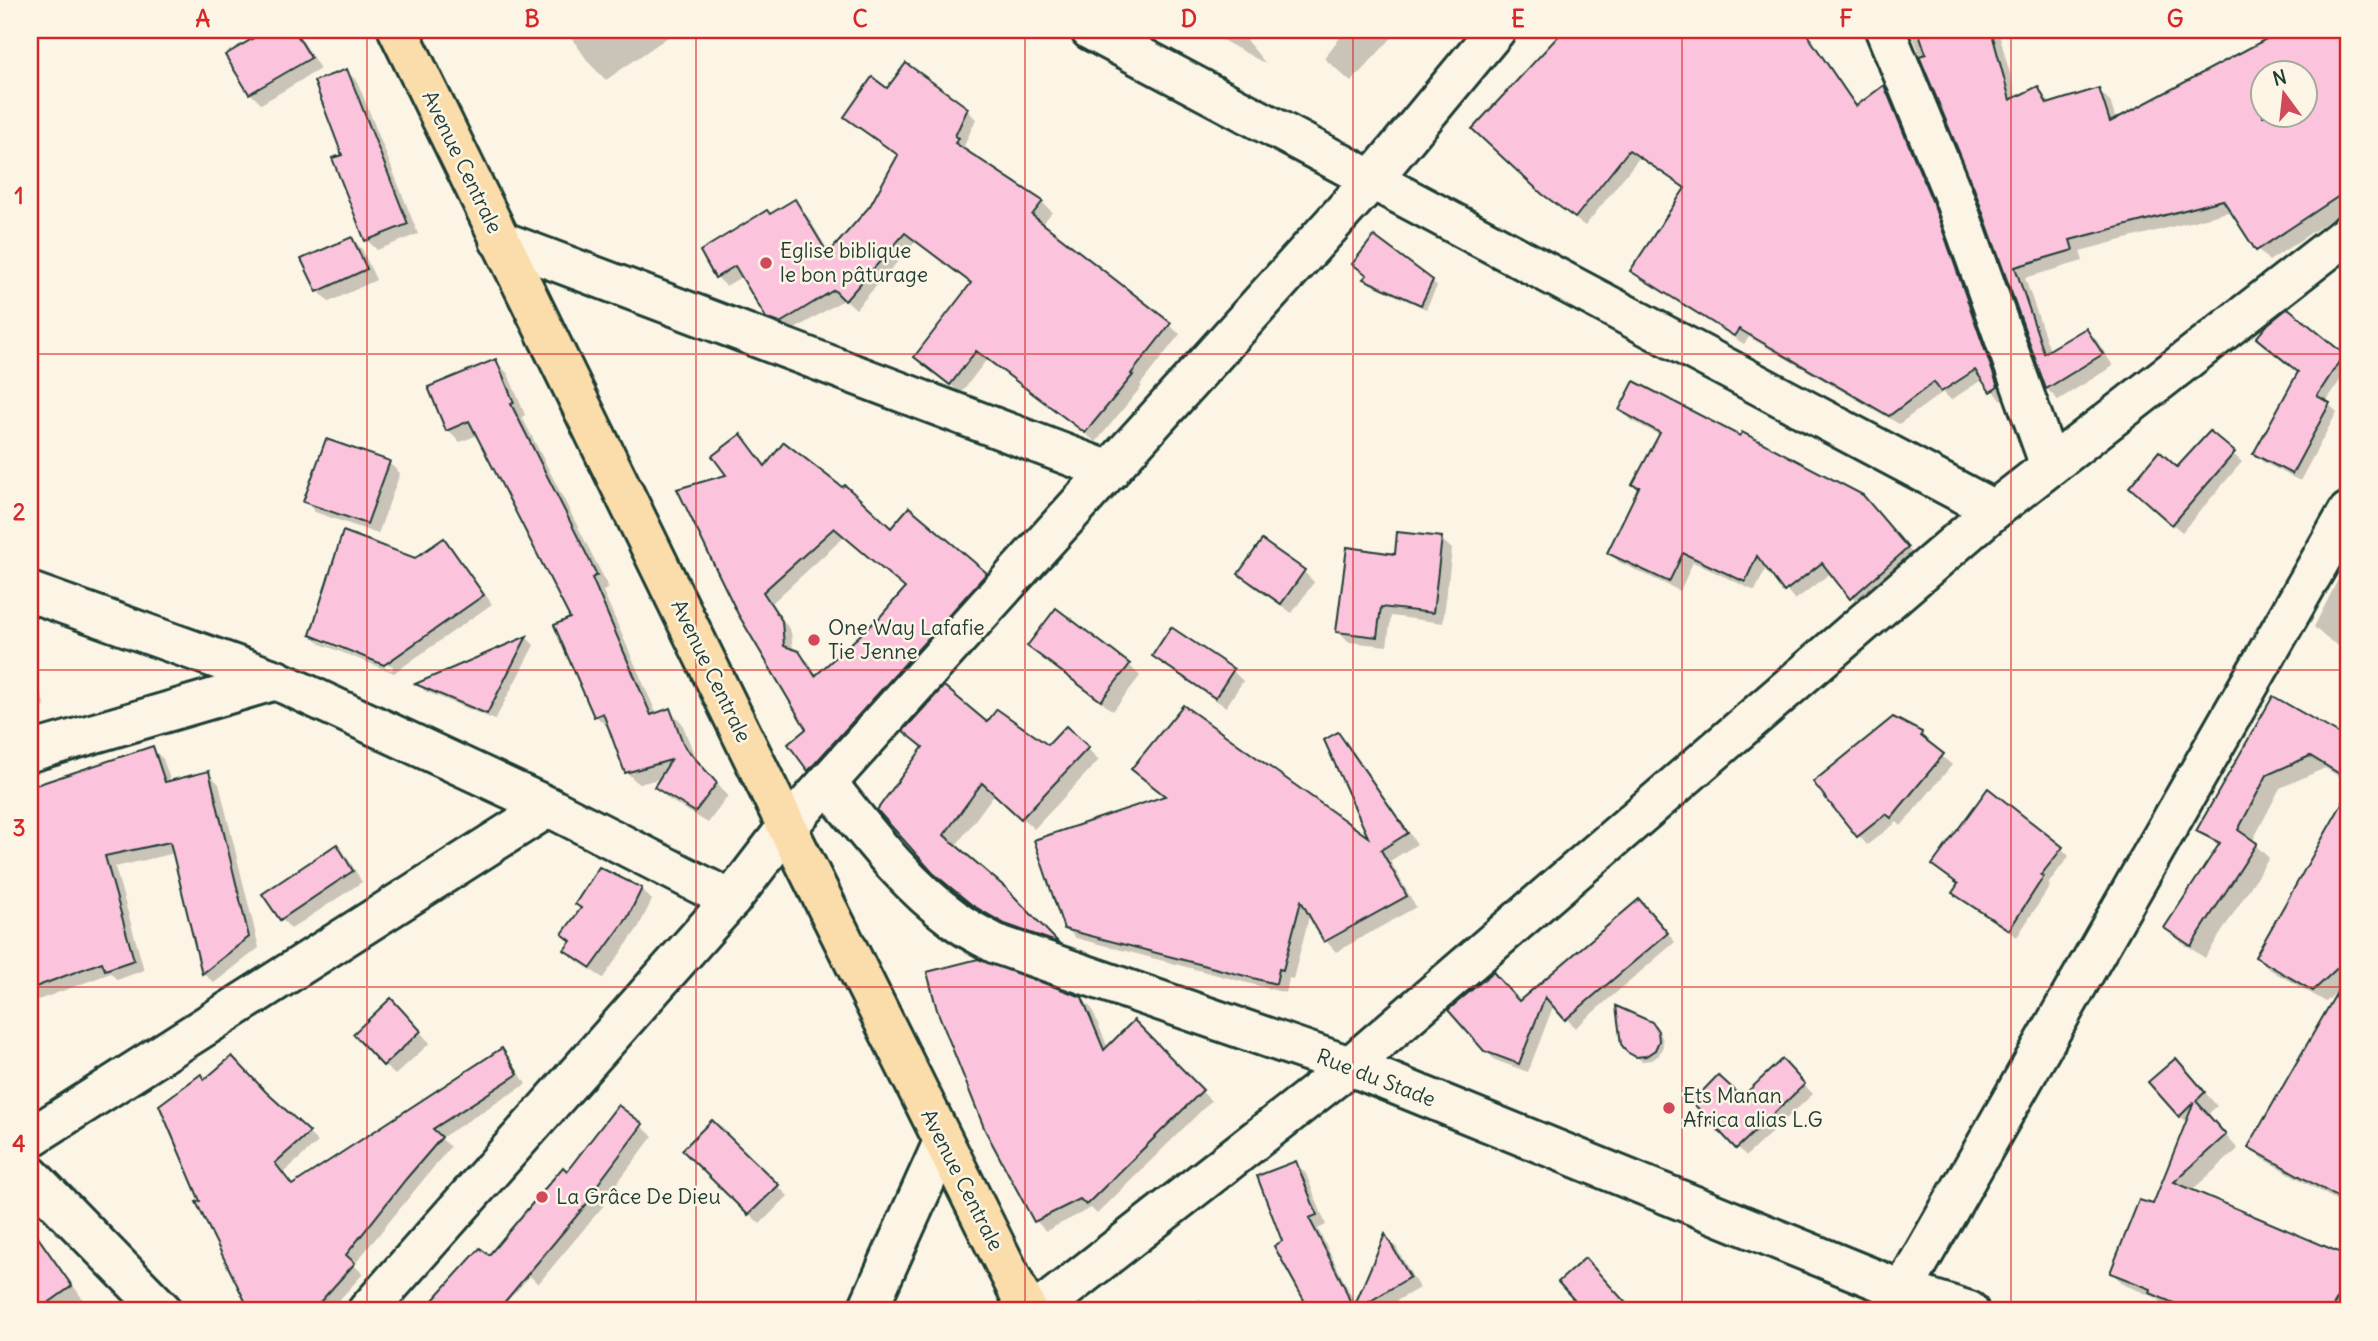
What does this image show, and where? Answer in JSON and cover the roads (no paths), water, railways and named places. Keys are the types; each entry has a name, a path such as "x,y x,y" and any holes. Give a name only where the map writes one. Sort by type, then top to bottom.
{"main road":[{"name":"Avenue Centrale","path":"398,30 787,827 1028,1311"}],"street":[{"path":"1090,30 1994,510"},
{"path":"367,1311 730,900 787,827 1371,181 1496,30"},
{"path":"1885,30 1953,195 2050,466"},
{"path":"1037,1311 1350,1066 1994,510 2348,234"},
{"path":"499,240 1110,471"},
{"path":"1896,1301 2348,512"},
{"path":"30,592 276,680 549,807 730,900"},
{"path":"30,752 276,680"},
{"name":"Rue du Stade","path":"827,783 897,870 920,892 956,921 996,944 1350,1066 1896,1301 1969,1311"},
{"path":"30,1138 549,807"},
{"path":"867,1311 943,1142"},
{"path":"30,1175 163,1311"}],"place":[{"name":"Eglise biblique le bon pâturage","path":"766,263"},
{"name":"One Way Lafafie Tie Jenne","path":"814,640"},
{"name":"Ets Manan Africa alias L.G","path":"1669,1108"},
{"name":"La Grâce De Dieu","path":"542,1197"}]}
